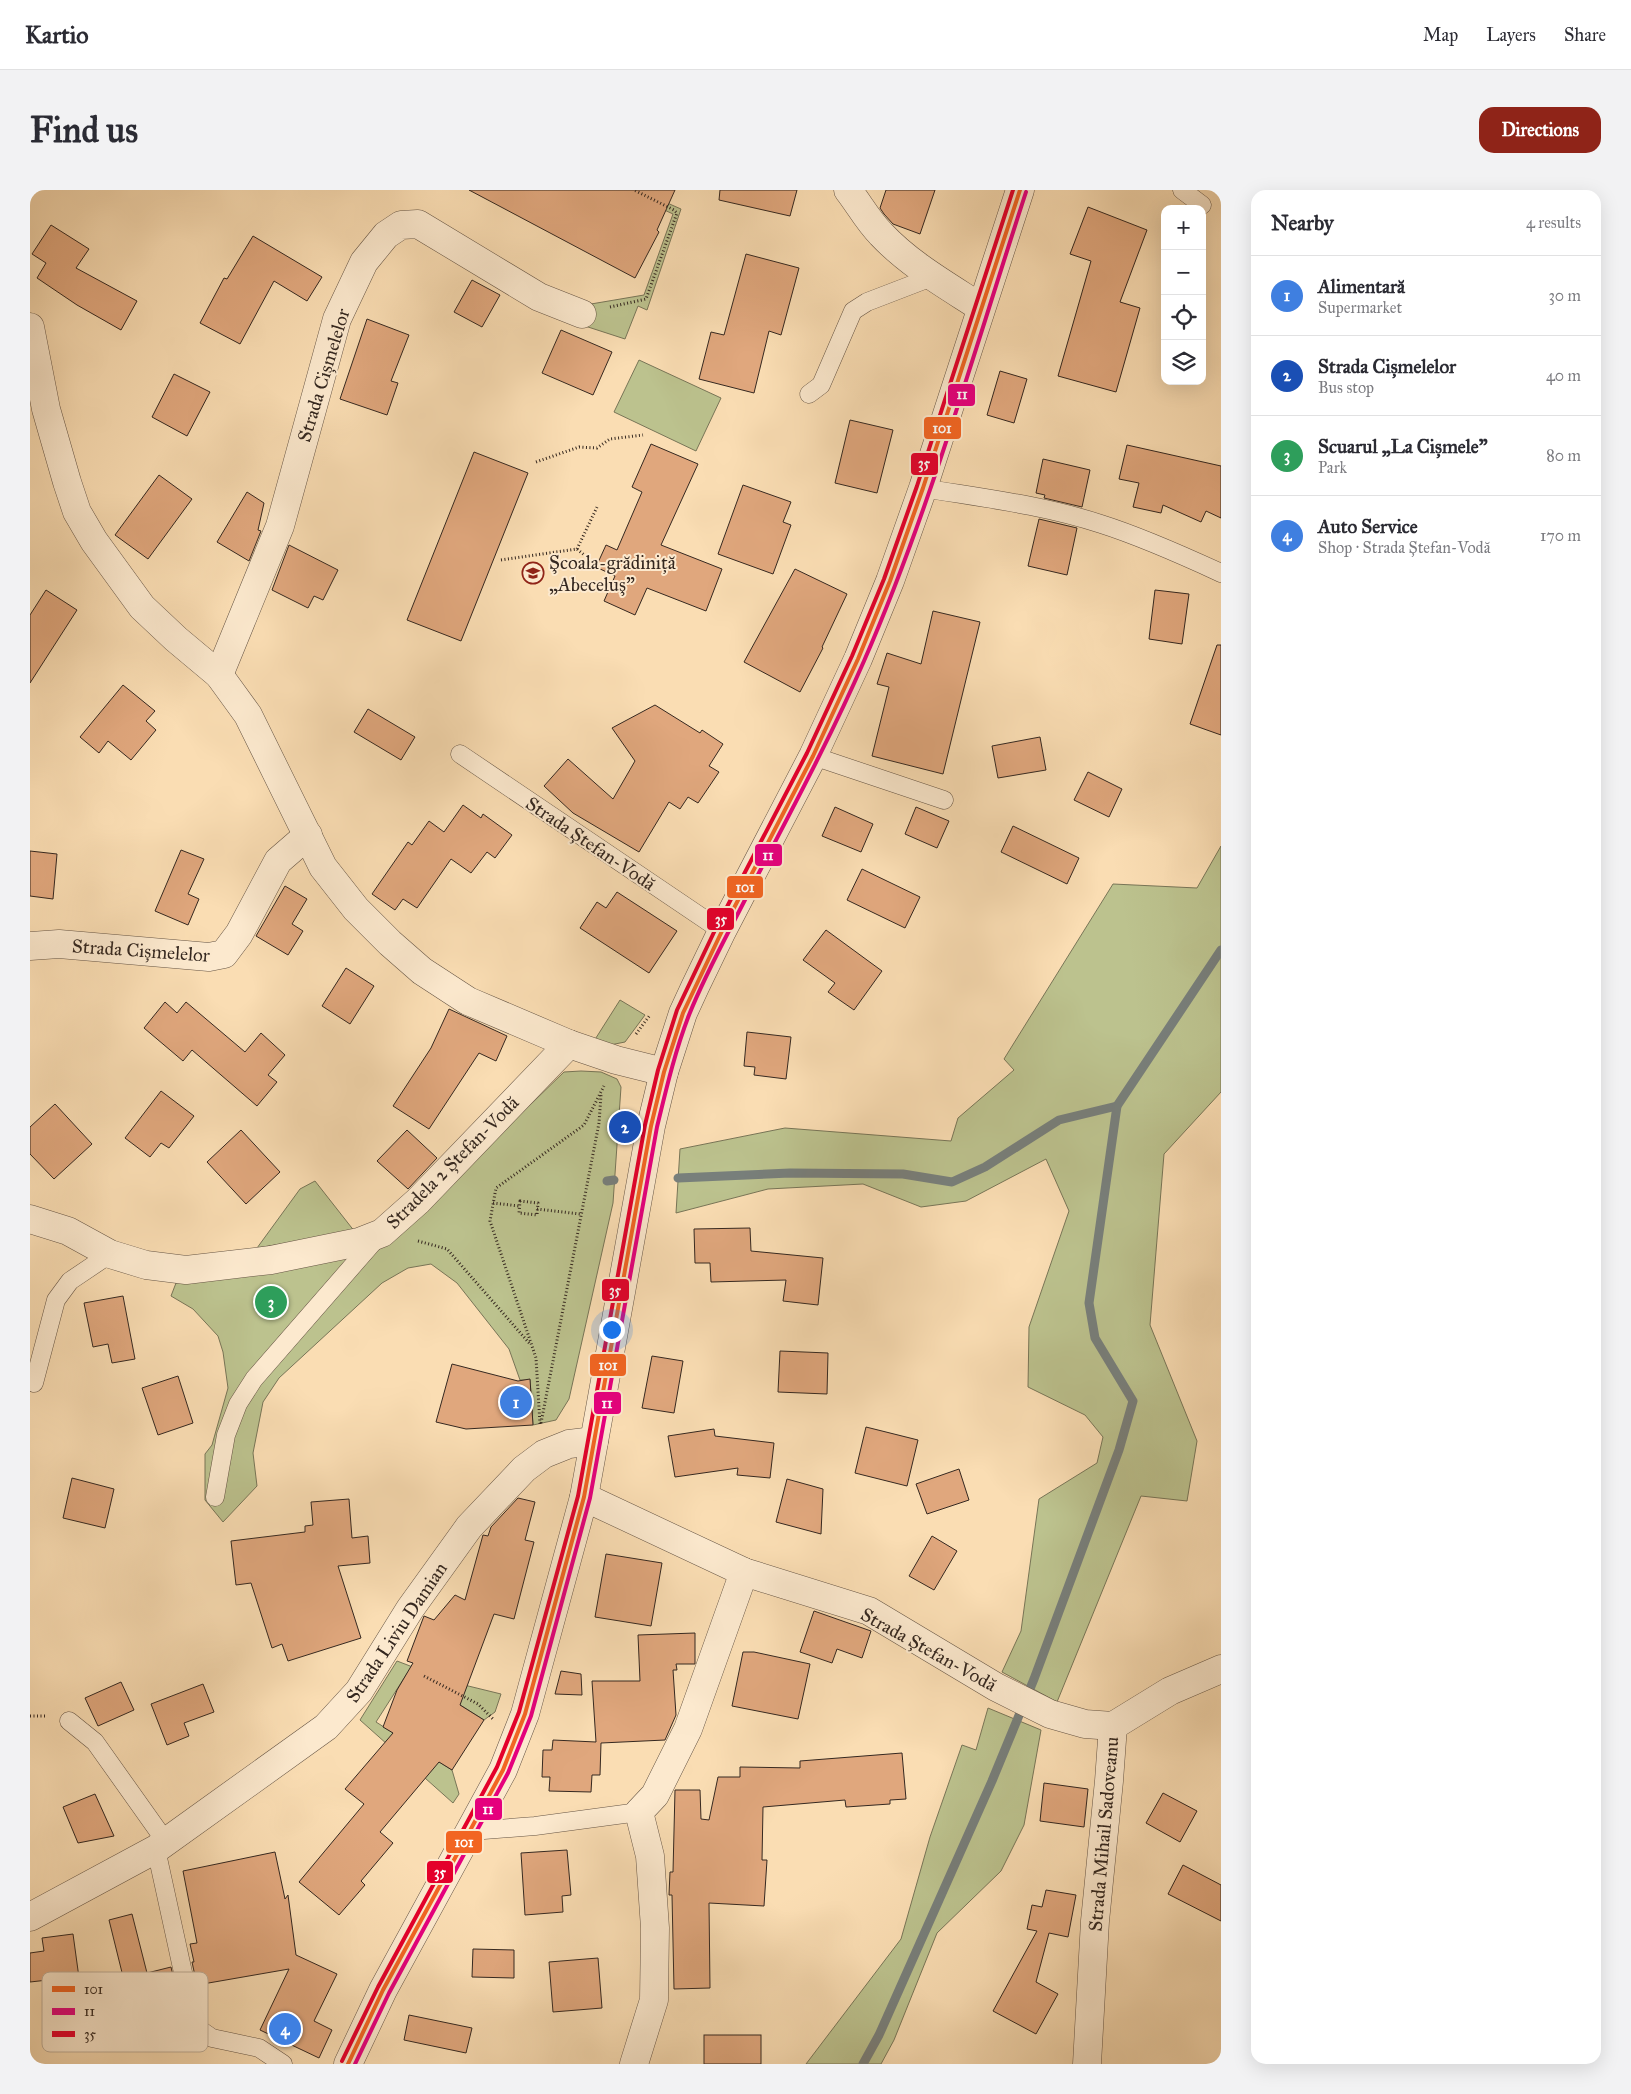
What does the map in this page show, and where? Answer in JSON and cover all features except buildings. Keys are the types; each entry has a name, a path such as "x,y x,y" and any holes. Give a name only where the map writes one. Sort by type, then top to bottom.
{"street":[{"path":"848,190 879,232 891,244 932,277 980,308"},
{"path":"348,2064 384,1990 503,1770 525,1714 584,1497 651,1126 664,1072 683,1013 722,931 813,756 858,658 890,581 923,488 980,308 1020,190"},
{"name":"Strada Cișmelelor","path":"219,675 280,526 337,319 364,262 386,235 401,224 418,224 539,297 582,314"},
{"path":"30,327 46,409 77,512 94,541 142,607 219,675 248,715 323,867 356,909 390,943 422,971 468,1001 568,1044 616,1060 664,1072"},
{"name":"Strada Cișmelelor","path":"30,946 59,944 209,958 224,954 239,934 278,861 308,835"},
{"name":"Stradela 2 Ștefan-Vodă","path":"30,1219 68,1231 110,1254 146,1265 186,1270 262,1262 320,1252 359,1242 382,1233 418,1201 568,1044"},
{"name":"Strada Liviu Damian","path":"30,1916 161,1845 326,1727 359,1691 410,1609 469,1527 524,1469 544,1454 568,1444 594,1440"},
{"name":"Strada Ștefan-Vodă","path":"584,1497 744,1572 870,1612 996,1687 1050,1714 1085,1724 1113,1726"},
{"path":"634,2064 654,2000 655,1928 650,1856 639,1812 655,1795 688,1729 744,1572"},
{"name":"Strada Mihail Sadoveanu","path":"1088,2064 1095,1921 1113,1726 1170,1691 1221,1669"}],"lane":[{"path":"1182,190 1202,205"},
{"path":"809,394 821,385 853,311 867,302 932,277"},
{"path":"923,488 1032,506 1101,524 1167,549 1221,573"},
{"name":"Strada Ștefan-Vodă","path":"460,754 722,931"},
{"path":"813,756 944,800"},
{"path":"215,1497 226,1436 238,1404 254,1379 382,1233"},
{"path":"34,1383 56,1300 70,1281 110,1254"},
{"path":"69,1721 95,1742 161,1845 185,1972"},
{"path":"471,1830 535,1826 639,1812"},
{"path":"208,2035 212,2038 259,2048 283,2064"}],"path":[{"path":"582,314 646,299 677,213 634,190"},
{"path":"536,462 578,447 596,448 610,440 643,436"},
{"path":"577,549 598,505"},
{"path":"501,560 577,549 588,558 592,570"},
{"path":"601,1092 599,1123 540,1429 536,1358 490,1222 496,1188 584,1125 616,1060 652,1012"},
{"path":"520,1201 538,1203 537,1215 519,1213 519,1206 520,1201"},
{"path":"494,1203 519,1206"},
{"path":"537,1209 580,1214"},
{"path":"382,1233 448,1249 532,1346"},
{"path":"424,1676 478,1704 497,1725"}],"green space":[{"path":"642,192 681,209 647,310 638,306 625,339 585,326 591,304 644,295 673,214 645,201"},
{"path":"639,360 721,398 696,451 614,412"},
{"path":"1221,846 1221,1092 1164,1154 1150,1325 1197,1441 1187,1501 1141,1496 1057,1702 1002,1672 1021,1631 1039,1499 1097,1463 1103,1437 1085,1415 1028,1387 1029,1327 1069,1211 1046,1159 966,1201 921,1207 863,1184 768,1189 676,1213 680,1149 785,1128 951,1141 958,1118 1014,1070 1004,1059 1113,884 1197,888"},
{"path":"620,1000 645,1015 625,1042 610,1045 594,1041"},
{"path":"564,1072 601,1072 617,1079 621,1087 613,1203 569,1399 556,1420 533,1425 530,1380 520,1380 509,1349 457,1283 431,1264 408,1268 382,1283 279,1378 263,1402 253,1453 257,1486 223,1522 205,1500 205,1454 212,1445 228,1388 223,1352 218,1336 193,1309 171,1296 176,1283 355,1253 394,1237"},
{"path":"315,1181 355,1232 257,1248 300,1189"},
{"path":"397,1661 452,1682 501,1694 495,1712 484,1720 408,1672 376,1722 452,1770 459,1794 453,1803 360,1720"},
{"path":"988,1708 1041,1730 1024,1825 1001,1871 937,1933 894,2040 881,2064 806,2064 901,1939 930,1837 962,1745 976,1750"}],"waterway":[{"path":"863,2064 879,2035 992,1781 1034,1679 1119,1450 1133,1401 1095,1338 1089,1303 1117,1106 1221,950"},
{"path":"678,1178 790,1173 903,1174 952,1182 985,1167 1059,1120 1117,1106"},
{"path":"607,1181 614,1180"}],"transit line":[{"name":"35","path":"342,2061 378,1987 497,1767 519,1712 578,1496 645,1125 658,1070 677,1010 716,928 807,753 852,656 884,579 917,486 1013,190"},
{"name":"101","path":"348,2064 383,1990 503,1770 525,1714 584,1497 651,1126 664,1072 683,1013 722,931 813,756 858,659 890,581 923,488 1020,190"},
{"name":"11","path":"355,2064 389,1993 508,1773 531,1716 590,1498 657,1127 679,1042 718,951 824,747 888,604 951,428 1026,192"}],"place":[{"name":"Şcoala-grădiniţă „Abeceluş”","path":"533,573"},
{"name":"Strada Cișmelelor","path":"625,1127"},
{"name":"Scuarul „La Cișmele”","path":"271,1302"},
{"name":"Alimentară","path":"516,1402"},
{"name":"Auto Service","path":"285,2029"}]}
